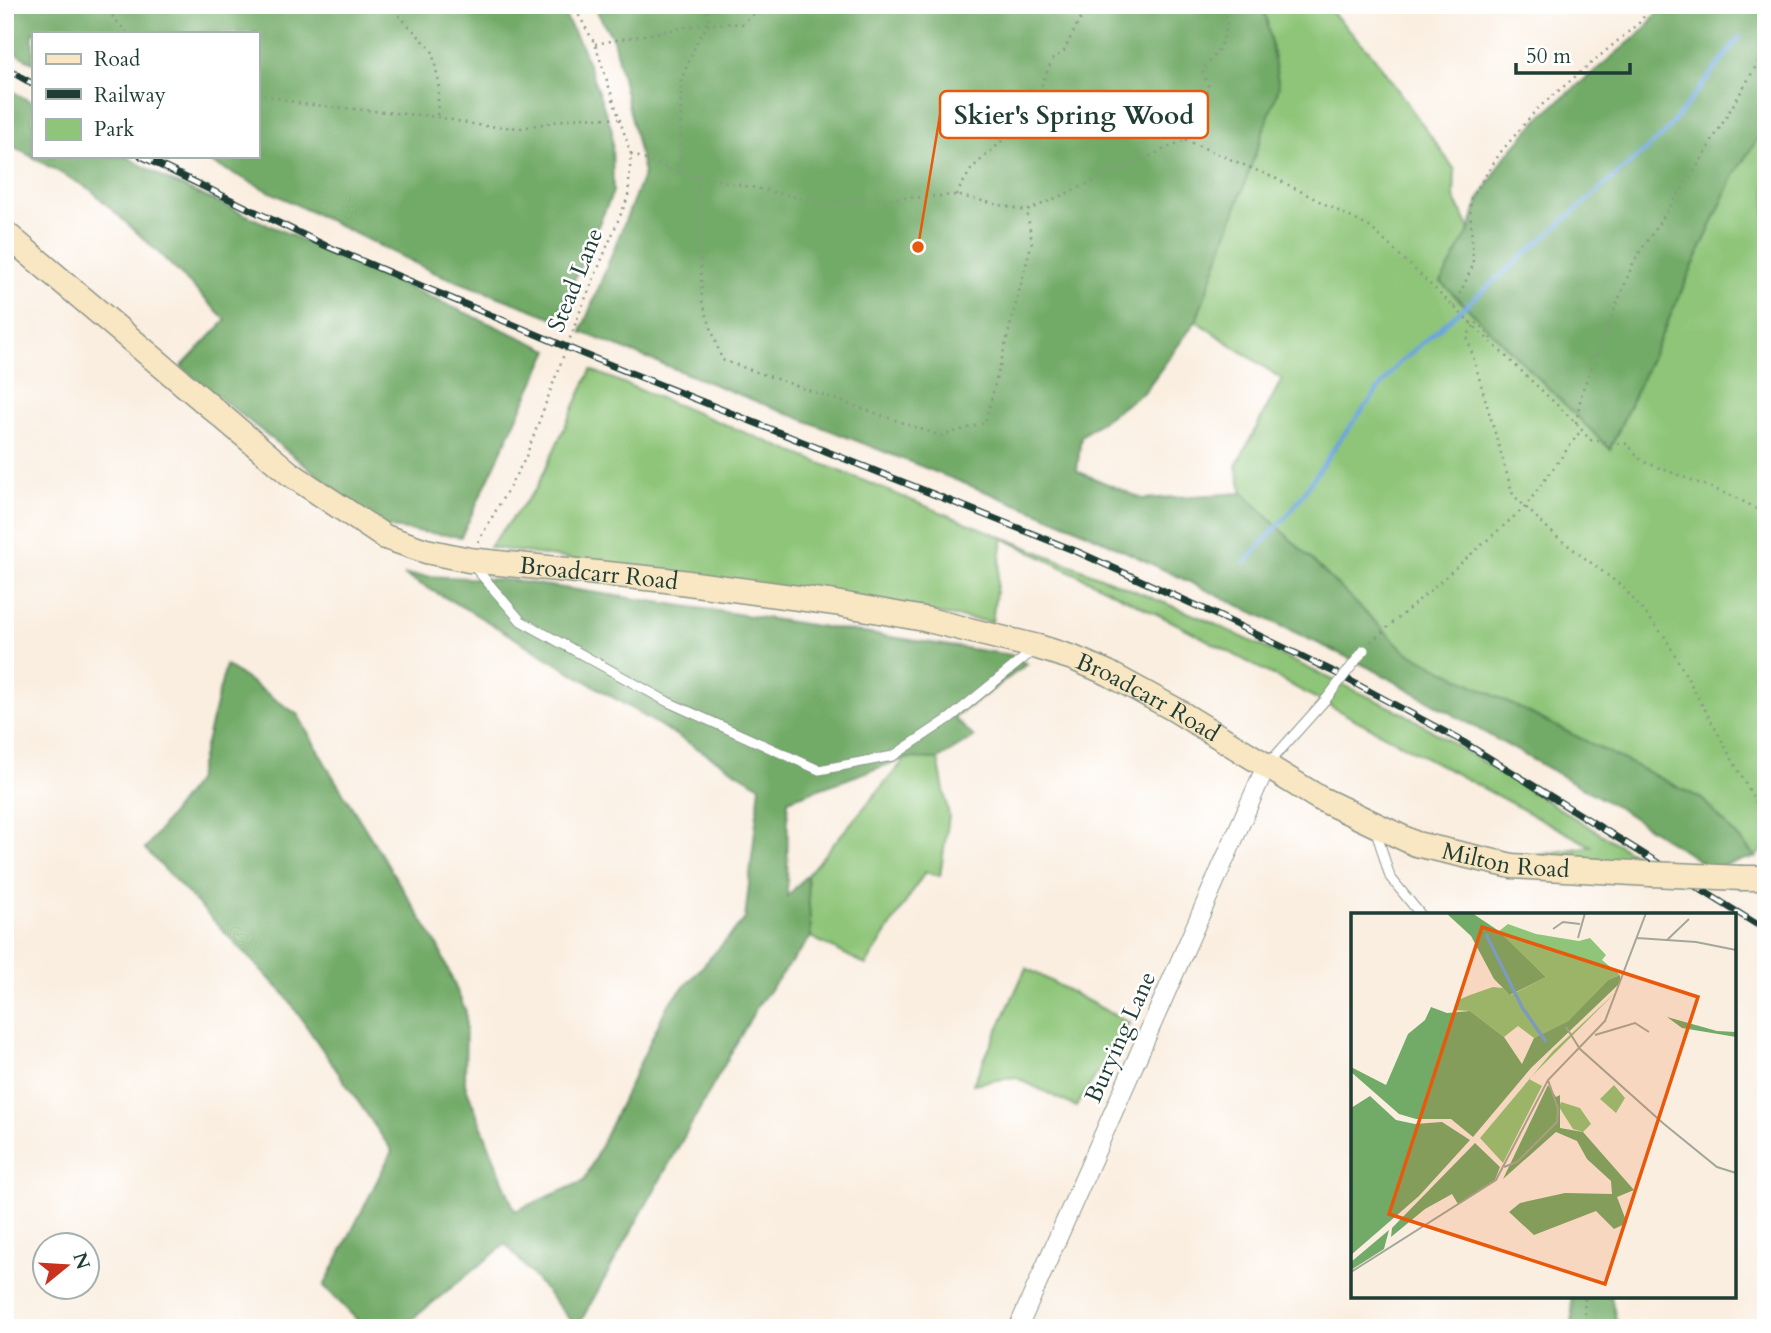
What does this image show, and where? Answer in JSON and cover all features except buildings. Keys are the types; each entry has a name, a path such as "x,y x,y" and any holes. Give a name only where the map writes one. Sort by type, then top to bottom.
{"street":[{"name":"Broadcarr Road","path":"5,233 289,473 385,537 426,551 469,560 666,580 835,603 1038,646 1108,673 1174,709 1266,766"},
{"name":"Milton Road","path":"1266,766 1319,799 1416,844 1512,866 1754,878"},
{"name":"Burying Lane","path":"1018,1328 1266,766"}],"lane":[{"path":"469,560 521,621 668,702 819,770 893,756 950,718 1038,646"},
{"path":"1266,766 1327,698 1364,650"},
{"path":"1375,826 1390,877 1420,913"}],"path":[{"path":"103,5 126,32"},
{"path":"389,5 432,50 439,83 437,117"},
{"name":"Stead Lane","path":"469,560 526,459 579,314 628,197 631,154 594,44 573,5"},
{"path":"681,173 681,80 697,42 709,23 706,5"},
{"path":"594,44 709,23 742,24 768,5"},
{"path":"956,195 972,168 1000,143 1036,99 1052,60 1064,51 1079,21 1094,5"},
{"path":"631,154 681,173 697,174 822,203 956,195 1027,211 1185,140 1209,89 1202,69 1217,54 1224,37 1227,18 1225,5"},
{"path":"1454,307 1473,265 1470,200 1500,153 1537,109 1640,22 1653,5"},
{"path":"1763,5 1766,21"},
{"path":"1576,423 1582,391 1634,261 1701,160 1766,49"},
{"path":"259,93 302,104 437,117 483,126 521,128 580,117 619,119"},
{"path":"1185,140 1277,179 1371,228 1576,423 1590,440 1627,444 1642,461 1735,497 1766,514"},
{"path":"697,174 702,301 722,360 941,436 985,424 1032,242 1027,211"},
{"path":"1469,322 1480,324 1497,348"},
{"path":"1474,326 1467,336 1513,495 1557,537 1623,587 1665,637 1766,821"},
{"path":"1364,650 1378,634 1525,507 1582,429"},
{"path":"1586,1328 1584,1300 1587,1298"}],"green space":[{"path":"5,5 559,5 581,45 612,130 613,192 557,319 433,272 202,158 259,158 259,32 32,32 32,62 5,47"},
{"path":"593,5 1261,5 1266,17 1279,87 1196,321 1145,391 1081,436 1077,471 1143,499 1243,493 1405,651 1702,799 1756,857 1710,868 1620,809 1372,669 1072,526 581,332 644,173 613,39"},
{"path":"1261,5 1325,5 1372,54 1455,170 1454,197 1470,229 1442,282 1610,449 1735,173 1766,126 1766,844 1756,857 1702,799 1405,651 1243,493 1236,466 1282,379 1196,321 1279,87 1266,17"},
{"path":"1662,5 1766,5 1766,126 1735,173 1610,449 1441,282 1470,229 1479,200 1504,158 1542,115 1644,30"},
{"path":"5,87 32,102 32,157 5,142"},
{"path":"34,158 129,158 170,181 549,350 461,537 383,527 181,367 226,320 91,190"},
{"path":"591,370 1204,619 1405,714 1650,864 1532,856 1591,846 1181,626 1003,538 992,622 489,547 536,489"},
{"path":"404,575 510,580 1011,655 1027,664 954,718 974,737 938,759 906,758 788,800 787,897 807,875 811,937 758,1005 577,1328 506,1244 401,1328 365,1328 324,1286 392,1151 285,995 145,849 196,781 226,665 298,715 438,946 466,1012 465,1084 515,1211 584,1181 667,1006 745,919 760,786 468,610"},
{"path":"906,758 938,759 949,816 940,876 925,872 866,965 811,937 807,875"},
{"path":"1026,968 1129,1023 1076,1107 1015,1077 973,1084"},
{"path":"1571,1298 1611,1298 1618,1328 1573,1328"}],"waterway":[{"path":"1246,562 1292,510 1339,441 1397,365 1663,135 1740,37"}],"railway":[{"path":"5,68 32,83"},
{"path":"145,158 324,245 583,354 1078,552 1204,609 1332,671 1460,740 1766,930"}],"place":[{"name":"Skier's Spring Wood","path":"918,247"}]}
